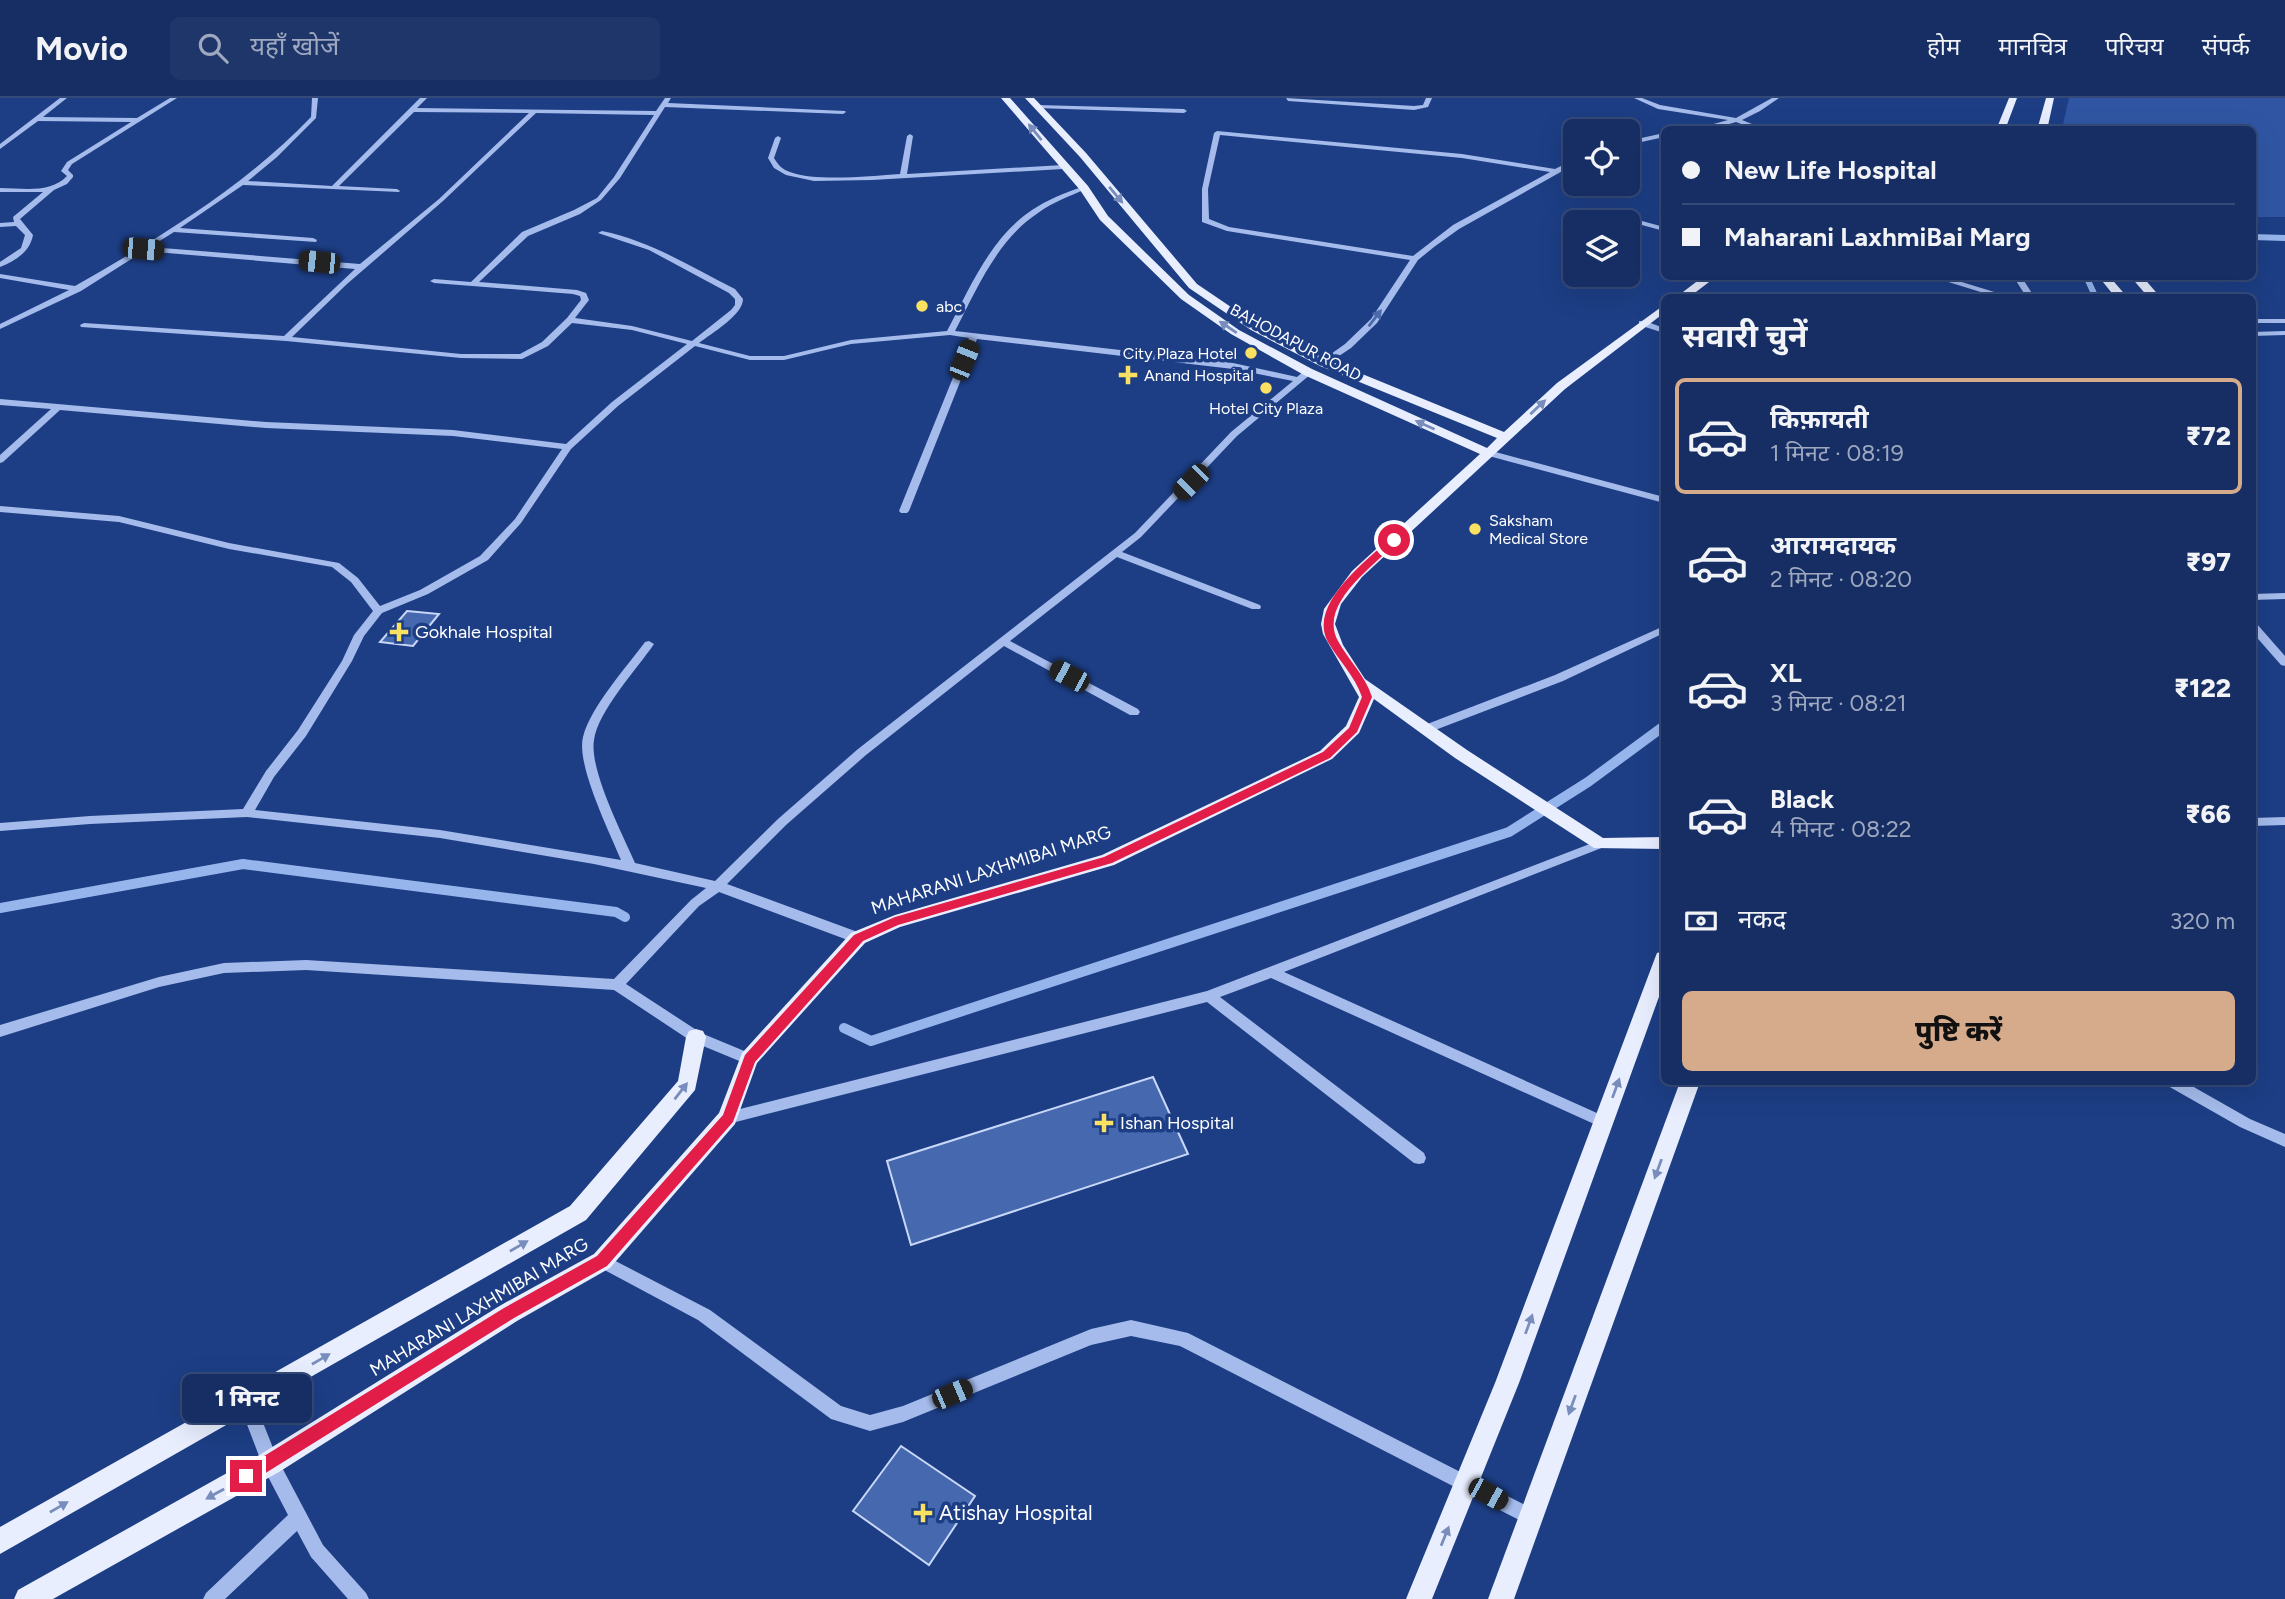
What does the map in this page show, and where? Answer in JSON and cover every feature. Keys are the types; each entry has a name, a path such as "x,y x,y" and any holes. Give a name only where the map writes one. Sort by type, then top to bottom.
{"main road":[{"name":"BAHODAPUR ROAD","path":"1005,98 1084,188 1104,218 1185,298 1303,376 1488,453"},
{"path":"1029,98 1193,286 1255,328 1324,363 1505,437"},
{"path":"2002,126 2013,98"},
{"path":"2043,126 2050,98"},
{"path":"1686,294 1706,280"},
{"path":"2107,280 2119,294"},
{"path":"2139,280 2155,294"},
{"path":"1661,310 1560,386 1357,574 1337,599 1327,618 1331,639 1362,683 1426,729 1601,844 1661,843"},
{"name":"MAHARANI LAXHMIBAI MARG","path":"27,1599 270,1463 509,1313 602,1261 728,1118 749,1059 858,938 908,918 1108,860 1326,755 1353,729 1367,697 1362,683"},
{"path":"1419,1599 1507,1383 1661,966"},
{"path":"0,1541 578,1213 688,1084 696,1037"},
{"path":"1501,1599 1689,1085"}],"street":[{"path":"0,147 64,98"},
{"path":"0,265 23,251 29,242 29,235 16,219 51,189 68,180 71,176 64,171 69,163 174,98"},
{"path":"0,327 78,289 242,183 286,147 314,117 315,98"},
{"path":"333,188 424,98"},
{"path":"473,284 525,234 600,199 617,178 668,98"},
{"path":"1386,107 1387,98"},
{"path":"1288,99 1386,107 1421,107 1426,106 1429,98"},
{"path":"1637,98 1658,107 1737,120 1753,126"},
{"path":"1712,126 1737,120 1759,110 1772,99"},
{"path":"663,105 843,112"},
{"path":"1038,107 1184,111"},
{"path":"414,110 657,113"},
{"path":"286,338 327,297 441,201 534,112"},
{"path":"37,119 140,120"},
{"path":"1415,259 1227,229 1205,220 1205,189 1217,133 1450,154 1555,171"},
{"path":"902,175 910,136"},
{"path":"1640,141 1661,136"},
{"path":"778,138 771,158 776,167 788,174 814,179 1063,167"},
{"path":"1324,363 1348,346 1374,321 1415,259 1456,227 1563,167"},
{"path":"242,183 397,191"},
{"path":"950,333 996,250 1014,227 1044,203 1084,188"},
{"path":"0,190 51,189"},
{"path":"1640,222 1661,228"},
{"path":"0,225 18,224"},
{"path":"173,230 313,240"},
{"path":"247,813 270,774 309,723 347,661 359,635 377,611 424,592 484,558 518,521 568,447 615,404 696,343 739,305 739,299 732,291 646,245 602,233"},
{"path":"143,249 363,267"},
{"path":"0,276 78,289"},
{"path":"1946,280 1996,294"},
{"path":"84,324 286,338 414,352 522,357 545,344 570,320 585,300 583,295 435,281"},
{"path":"570,320 632,328 750,358 769,359 851,342 950,333 1303,376"},
{"path":"2256,321 2285,321"},
{"path":"1642,323 1661,330"},
{"path":"2256,334 2285,333"},
{"path":"904,511 974,335"},
{"path":"617,985 695,903 718,886 782,822 862,752 1116,553 1191,482 1234,434 1303,376"},
{"path":"0,402 266,425 453,433 568,447"},
{"path":"0,460 58,407"},
{"path":"1488,453 1661,499"},
{"path":"0,509 119,519 229,546 335,565 348,572 361,585 377,611"},
{"path":"1116,553 1256,607"},
{"path":"2256,597 2285,596"},
{"path":"1426,729 1570,673 1661,630"},
{"path":"2256,630 2285,663"},
{"path":"1003,641 1134,712"},
{"path":"630,867 593,773 587,742 594,723 649,644"},
{"path":"0,827 247,813 440,834 630,867 718,886 858,938"},
{"path":"2256,822 2285,821"},
{"path":"728,1118 1209,996 1601,844"},
{"path":"0,1031 159,982 224,968 306,965 617,985 696,1037 749,1059"},
{"path":"1271,972 1604,1122"},
{"path":"1209,996 1419,1158"},
{"path":"2178,1085 2245,1123 2285,1140"},
{"path":"602,1261 704,1315 837,1413 870,1423 904,1414 1091,1336 1131,1328 1182,1339 1531,1517"},
{"path":"246,1401 270,1463 317,1550 360,1599"},
{"path":"212,1599 299,1517"}],"shaded area":[{"path":"2069,98 2285,98 2285,217 2256,217 2256,126 2063,126"}],"building":[{"path":"407,611 439,614 413,646 380,642"},
{"path":"1153,1077 1188,1154 911,1245 887,1161"},
{"path":"901,1446 975,1496 929,1565 853,1511"}],"waterway":[{"path":"2256,237 2285,238"},
{"path":"2088,280 2094,294"},
{"path":"844,1028 871,1041 1509,832 1588,782 1661,728"},
{"path":"0,908 243,864 616,912 625,917"}],"place":[{"name":"abc","path":"922,306"},
{"name":"City Plaza Hotel","path":"1251,353"},
{"name":"Anand Hospital","path":"1128,375"},
{"name":"Hotel City Plaza","path":"1266,388"},
{"name":"Saksham Medical Store","path":"1475,529"},
{"name":"Gokhale Hospital","path":"399,632"},
{"name":"Ishan Hospital","path":"1104,1123"},
{"name":"Atishay Hospital","path":"923,1513"}],"route":[{"path":"246,1476 509,1313 602,1261 728,1118 749,1059 858,938 895,922 986,893 1108,860 1326,755 1353,729 1367,697 1362,683 1331,639 1327,618 1337,599 1357,574 1394,540"}]}
